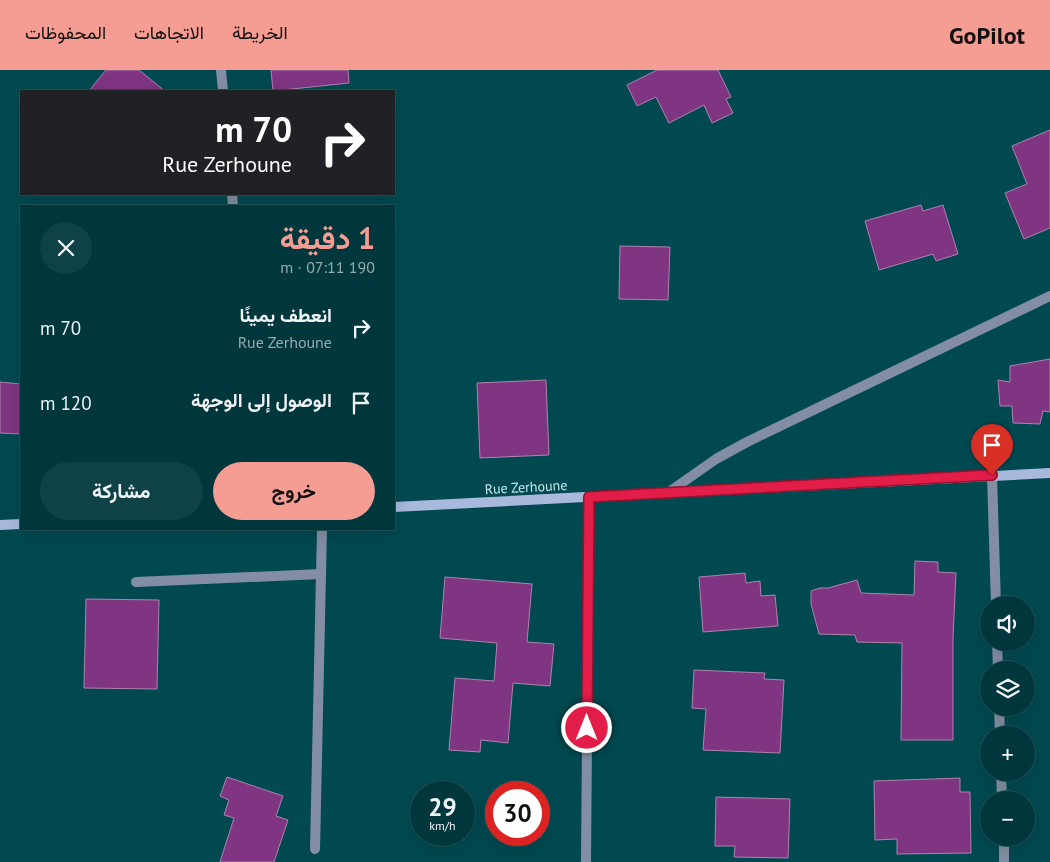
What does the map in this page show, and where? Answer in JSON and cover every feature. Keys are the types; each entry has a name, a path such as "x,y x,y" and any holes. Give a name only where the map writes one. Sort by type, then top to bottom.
{"street":[{"path":"221,70 223,90"},
{"path":"669,492 716,460 747,442 1050,296"},
{"name":"Rue Zerhoune","path":"395,507 1050,473"},
{"path":"992,475 996,596"},
{"path":"586,862 589,497"},
{"path":"0,525 20,524"},
{"path":"315,849 322,530"},
{"path":"136,582 321,574"},
{"path":"1004,846 1004,862"}],"building":[{"path":"106,70 139,70 164,90 90,90"},
{"path":"271,70 348,70 349,83 273,90"},
{"path":"657,70 718,70 731,97 726,99 733,113 712,123 704,105 669,123 656,97 637,106 627,85"},
{"path":"1050,130 1050,228 1024,239 1005,193 1027,184 1012,146"},
{"path":"921,205 923,211 943,205 958,254 936,261 933,254 879,270 865,221"},
{"path":"620,246 670,247 668,300 619,299"},
{"path":"1050,359 1050,412 1043,411 1040,424 1013,423 1012,406 1000,406 998,380 1010,382 1010,366"},
{"path":"546,380 549,455 480,458 477,383"},
{"path":"0,382 20,384 20,434 0,433"},
{"path":"915,561 938,562 938,572 956,573 953,638 953,740 901,740 902,643 857,642 855,635 819,634 811,604 811,591 857,580 861,593 914,595"},
{"path":"745,573 746,583 760,581 761,596 775,595 778,626 703,632 699,577"},
{"path":"445,577 532,584 527,642 554,644 550,686 513,683 508,743 481,740 480,752 449,750 455,678 494,681 497,643 440,638"},
{"path":"86,599 159,600 157,689 84,688"},
{"path":"694,670 765,673 764,679 784,680 780,753 703,750 706,709 692,708"},
{"path":"227,777 283,796 276,816 288,820 274,862 220,862 234,818 224,815 229,800 220,796"},
{"path":"960,778 960,792 970,792 971,853 897,854 897,839 875,840 874,781"},
{"path":"716,797 790,799 788,858 734,857 735,846 715,846"}],"route":[{"path":"587,728 589,497 992,475"}]}
